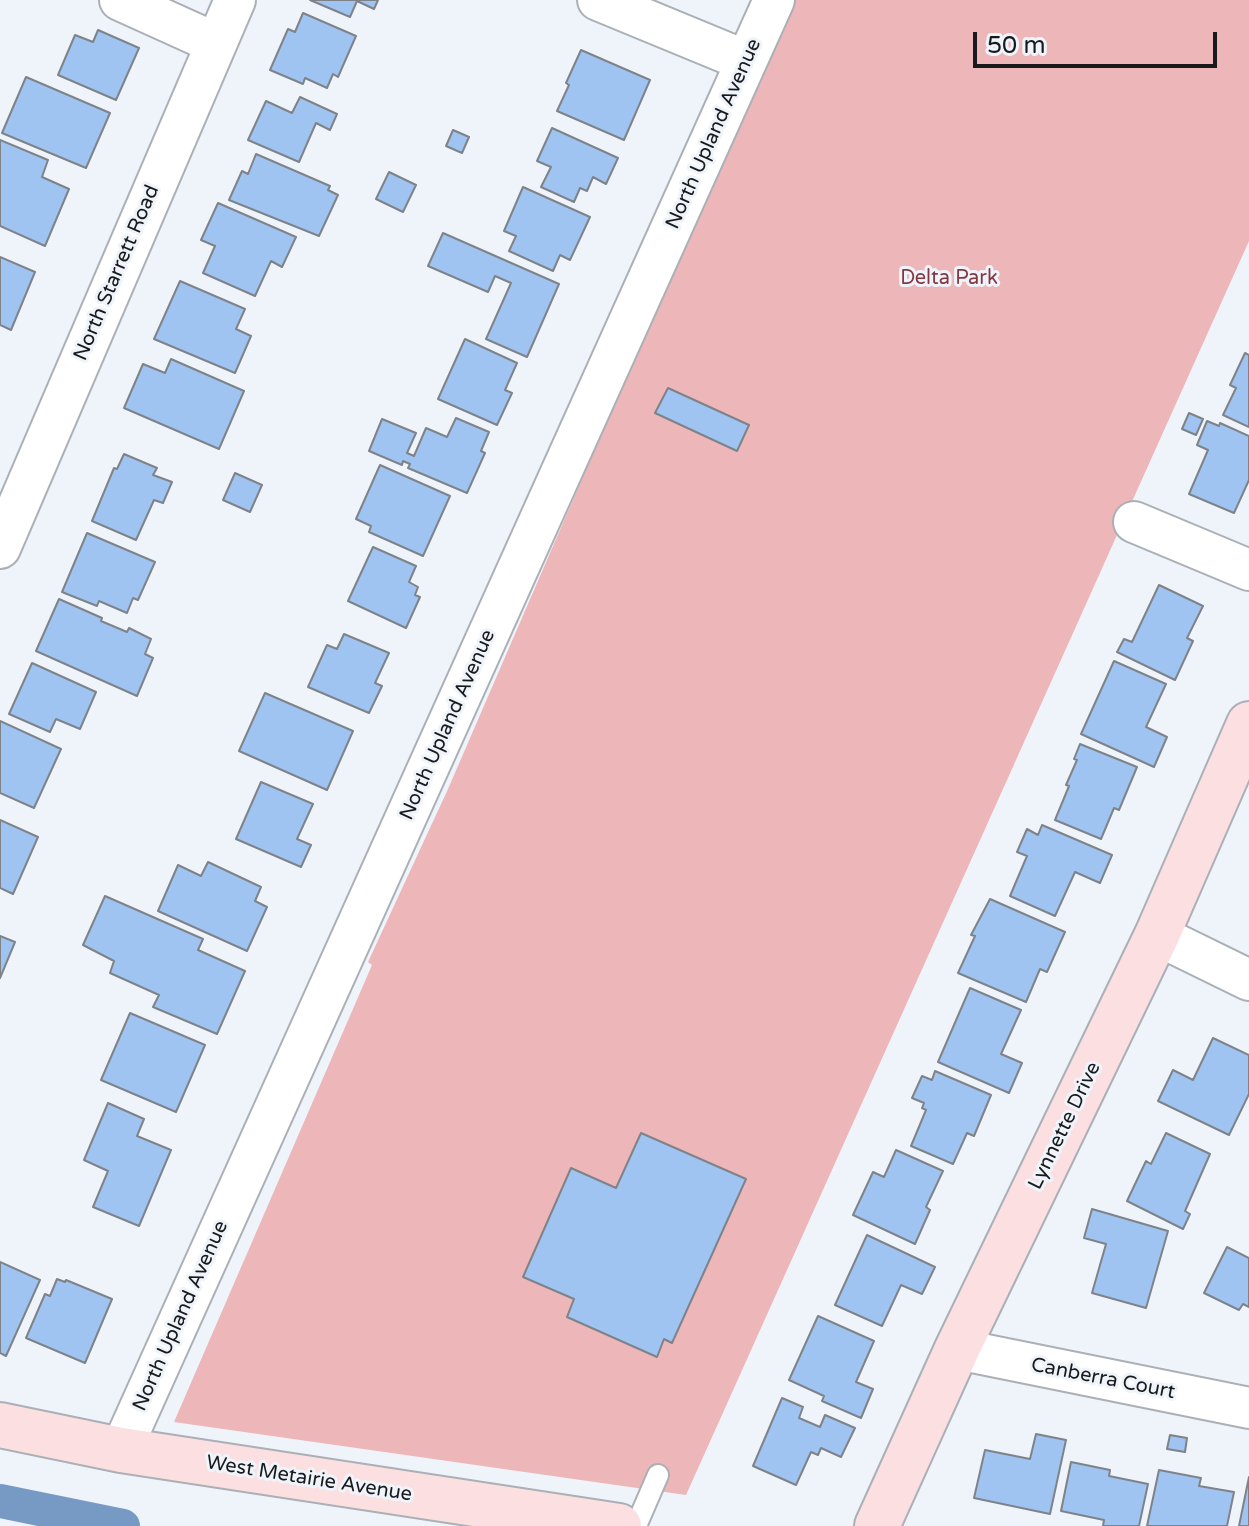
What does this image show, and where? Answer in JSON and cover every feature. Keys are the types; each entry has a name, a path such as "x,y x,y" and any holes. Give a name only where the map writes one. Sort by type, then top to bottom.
{"street":[{"path":"120,0 215,43"},
{"name":"North Starrett Road","path":"0,548 13,479 235,0"},
{"path":"598,0 746,61"},
{"name":"North Upland Avenue","path":"121,1450 774,0"},
{"path":"1134,522 1249,570"},
{"name":"Lynnette Drive","path":"877,1526 957,1349 1157,935 1249,724"},
{"path":"1157,935 1249,980"},
{"name":"Canberra Court","path":"957,1349 1249,1408"},
{"name":"West Metairie Avenue","path":"0,1425 121,1450 619,1526"}],"lane":[{"path":"636,1526 658,1475"}],"green space":[{"name":"Delta Park","path":"789,0 1249,0 1249,241 686,1495 174,1422 372,965 368,962 448,789"}],"building":[{"path":"310,0 378,0 374,9 357,1 350,17"},
{"path":"303,13 356,36 338,77 333,74 327,88 305,78 303,84 270,70 288,29 295,32"},
{"path":"98,30 139,48 116,100 58,75 75,35 93,42"},
{"path":"581,50 650,80 624,140 557,111"},
{"path":"26,77 110,113 86,168 2,133"},
{"path":"300,97 337,114 330,130 316,123 299,162 248,140 266,101 292,113"},
{"path":"552,128 618,158 606,184 593,177 587,191 580,188 574,202 541,187 551,167 537,161"},
{"path":"453,130 469,137 462,153 446,146"},
{"path":"0,140 48,160 42,177 69,189 45,246 0,226"},
{"path":"256,154 330,186 328,190 338,195 319,236 229,200 242,171 248,174"},
{"path":"389,172 416,185 403,212 376,199"},
{"path":"523,187 590,217 570,260 560,255 553,271 509,251 516,236 504,231"},
{"path":"218,203 296,237 282,267 271,261 255,296 203,273 215,246 201,240"},
{"path":"443,233 559,284 527,357 486,339 511,283 495,276 488,292 428,266"},
{"path":"0,257 35,272 11,330 0,325"},
{"path":"180,281 245,309 236,329 251,336 235,373 154,339"},
{"path":"465,339 517,363 505,390 512,393 497,425 438,399"},
{"path":"1245,353 1249,355 1249,427 1223,415 1236,388 1230,385"},
{"path":"171,359 244,391 219,449 124,408 143,364 165,373"},
{"path":"668,388 749,425 737,451 655,413"},
{"path":"1189,413 1203,419 1196,435 1182,429"},
{"path":"456,418 489,432 481,451 485,453 467,493 408,468 410,464 403,461 402,465 369,451 382,419 416,433 407,453 414,456 426,428 447,437"},
{"path":"1207,421 1219,426 1220,423 1249,436 1249,480 1234,513 1189,494 1208,450 1197,445"},
{"path":"124,454 157,468 153,475 172,482 163,503 154,500 136,540 92,521 114,468 117,469"},
{"path":"380,465 450,496 423,556 369,532 371,526 356,519"},
{"path":"235,473 262,485 250,512 223,500"},
{"path":"87,533 155,562 138,600 133,598 127,613 99,601 97,606 62,592"},
{"path":"373,547 416,566 409,582 418,587 415,595 420,597 406,628 348,601"},
{"path":"1159,585 1203,606 1187,638 1193,641 1175,680 1117,652 1124,639 1132,642"},
{"path":"59,599 102,618 101,621 127,632 129,628 151,639 145,654 153,658 137,696 36,651"},
{"path":"344,634 389,653 375,683 382,686 369,713 308,687 327,645 337,649"},
{"path":"1114,661 1166,684 1146,727 1167,737 1154,767 1081,734"},
{"path":"32,663 96,692 80,729 56,719 50,732 9,714"},
{"path":"265,693 353,731 327,790 239,751"},
{"path":"0,721 61,749 34,808 0,793"},
{"path":"1080,744 1137,767 1119,810 1114,808 1101,839 1055,820 1069,786 1066,785"},
{"path":"261,782 313,804 297,839 311,845 301,867 236,839"},
{"path":"0,820 38,837 13,894 0,888"},
{"path":"1042,825 1112,855 1100,883 1075,872 1055,916 1010,896 1027,856 1017,852 1027,829 1038,835"},
{"path":"208,862 261,887 255,901 267,907 247,951 158,911 178,865 201,876"},
{"path":"105,896 203,939 198,950 245,971 217,1034 153,1007 159,995 110,973 114,961 83,945"},
{"path":"990,899 1065,932 1047,972 1040,969 1026,1002 958,973 975,936 971,935"},
{"path":"0,936 15,942 0,978"},
{"path":"970,988 1021,1010 1001,1054 1022,1063 1009,1093 938,1062"},
{"path":"130,1013 205,1045 176,1112 101,1080"},
{"path":"1213,1038 1249,1055 1249,1094 1229,1135 1158,1101 1173,1070 1193,1080"},
{"path":"935,1071 991,1095 974,1136 967,1133 953,1164 911,1146 926,1110 922,1108 924,1103 912,1098 922,1076 932,1080"},
{"path":"108,1103 144,1119 137,1136 171,1150 139,1226 93,1207 108,1171 84,1160"},
{"path":"641,1133 746,1179 672,1343 664,1339 657,1357 567,1317 574,1299 523,1277 571,1168 616,1188"},
{"path":"1166,1133 1210,1154 1185,1211 1190,1214 1183,1229 1127,1201 1146,1161 1151,1164"},
{"path":"896,1150 943,1171 926,1207 930,1210 915,1244 853,1215 873,1172 884,1177"},
{"path":"1092,1209 1168,1231 1146,1308 1092,1293 1106,1244 1084,1238"},
{"path":"867,1235 935,1267 922,1294 901,1285 882,1326 835,1305"},
{"path":"1227,1247 1249,1258 1249,1307 1243,1304 1239,1310 1204,1293"},
{"path":"0,1262 40,1280 6,1356 0,1353"},
{"path":"57,1279 112,1299 85,1363 26,1338 45,1294 50,1296"},
{"path":"818,1316 874,1341 856,1382 873,1389 861,1418 822,1401 824,1396 789,1380"},
{"path":"782,1398 803,1407 799,1418 820,1427 825,1415 855,1428 841,1457 821,1448 818,1455 811,1452 796,1485 753,1466"},
{"path":"1036,1434 1066,1440 1050,1514 974,1498 985,1450 1030,1459"},
{"path":"1170,1435 1187,1438 1185,1452 1167,1449"},
{"path":"1071,1462 1110,1470 1109,1476 1148,1484 1139,1526 1103,1526 1104,1520 1061,1511"},
{"path":"1159,1470 1201,1478 1199,1486 1234,1492 1227,1526 1147,1526"},
{"path":"1249,1477 1249,1526 1239,1526"}],"waterway":[{"path":"0,1501 123,1526"}]}
